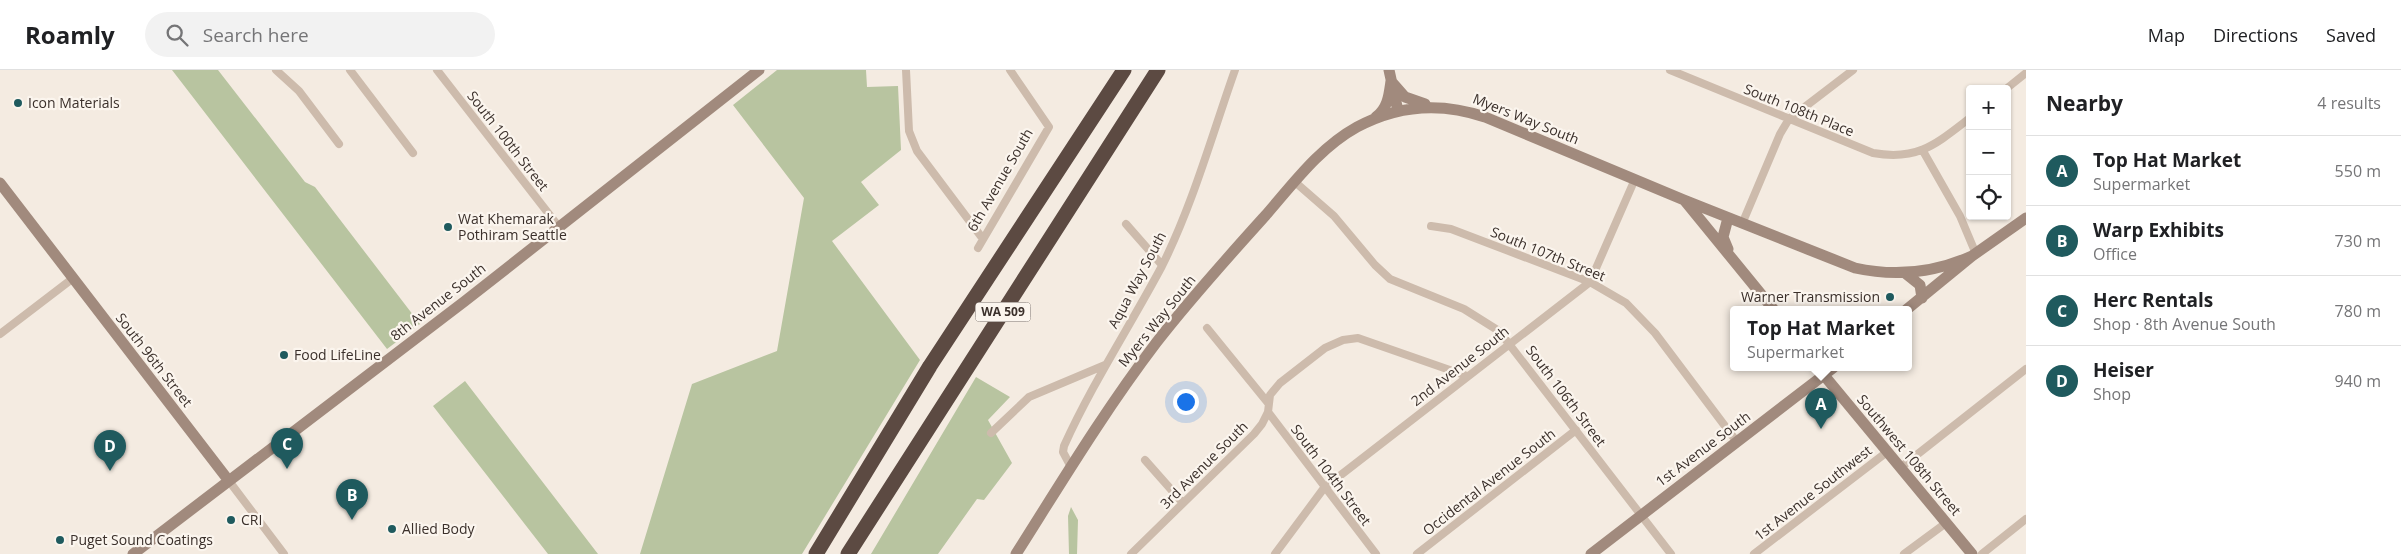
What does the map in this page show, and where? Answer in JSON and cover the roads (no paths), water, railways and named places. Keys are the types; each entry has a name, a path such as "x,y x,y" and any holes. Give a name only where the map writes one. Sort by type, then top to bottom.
{"highway":[{"name":"WA 509","path":"816,554 930,366 1124,70"},
{"name":"WA 509","path":"848,554 1158,70"}],"street":[{"path":"276,70 299,92 339,144"},
{"path":"350,70 413,153"},
{"name":"South 100th Street","path":"437,70 559,226"},
{"name":"8th Avenue South","path":"133,554 759,70"},
{"path":"906,70 909,131 918,151 983,239"},
{"name":"6th Avenue South","path":"978,248 1049,127 1010,70"},
{"name":"Aqua Way South","path":"1071,467 1063,452 1064,446 1105,365 1162,264 1194,188 1234,70"},
{"name":"South 108th Place","path":"1670,70 1681,72 1873,153 1904,156 1923,151"},
{"path":"1742,224 1780,134 1789,119 1853,70"},
{"path":"2011,85 2026,73"},
{"path":"1392,74 1405,97 1434,106"},
{"path":"1392,74 1398,111"},
{"path":"1365,123 1378,115 1385,107 1392,74"},
{"name":"Myers Way South","path":"1016,554 1071,467 1157,342 1295,182 1327,148 1365,123 1398,111 1434,106 1458,109 1485,117 1843,264 1880,272 1905,273 1942,267 1974,255"},
{"path":"1966,121 1934,146 1923,151 1960,216 1974,255"},
{"name":"2nd Avenue South","path":"1275,554 1324,488 1590,282 1635,179"},
{"name":"South 106th Street","path":"1295,182 1334,216 1381,272 1401,285 1464,309 1485,321 1509,343 1671,554"},
{"name":"South 96th Street","path":"0,183 284,554"},
{"path":"1684,200 1771,306"},
{"path":"1728,218 1723,237 1737,264"},
{"path":"1911,306 1974,255 2026,218"},
{"path":"1126,224 1162,264"},
{"name":"South 107th Street","path":"1431,226 1451,229 1590,282 1614,294 1636,312 1655,333 1737,442"},
{"path":"1905,273 1920,285 1922,298"},
{"path":"0,334 72,279"},
{"path":"1207,328 1268,403"},
{"path":"1268,412 1268,403 1273,389 1325,348 1351,338 1366,340 1467,376"},
{"path":"991,433 1029,397 1105,365"},
{"path":"1900,468 2026,369"},
{"name":"1st Avenue South","path":"1592,554 1641,514 1737,442 1824,371"},
{"name":"Southwest 108th Street","path":"1826,371 1887,452 1972,554"},
{"name":"South 104th Street","path":"1268,412 1376,554"},
{"name":"3rd Avenue South","path":"1131,554 1254,434 1268,412"},
{"name":"Occidental Avenue South","path":"1417,554 1576,430"},
{"name":"1st Avenue Southwest","path":"1754,554 1887,452"},
{"path":"1145,460 1183,503"},
{"path":"1982,554 2026,519"},
{"path":"1904,554 1946,523"}],"place":[{"name":"Icon Materials","path":"18,103"},
{"name":"Wat Khemarak Pothiram Seattle","path":"448,227"},
{"name":"Warner Transmission","path":"1890,297"},
{"name":"Food LifeLine","path":"284,355"},
{"name":"Top Hat Market","path":"1821,429"},
{"name":"Herc Rentals","path":"287,469"},
{"name":"Heiser","path":"110,471"},
{"name":"CRI","path":"231,520"},
{"name":"Warp Exhibits","path":"352,520"},
{"name":"Allied Body","path":"392,529"},
{"name":"Puget Sound Coatings","path":"60,540"}]}
